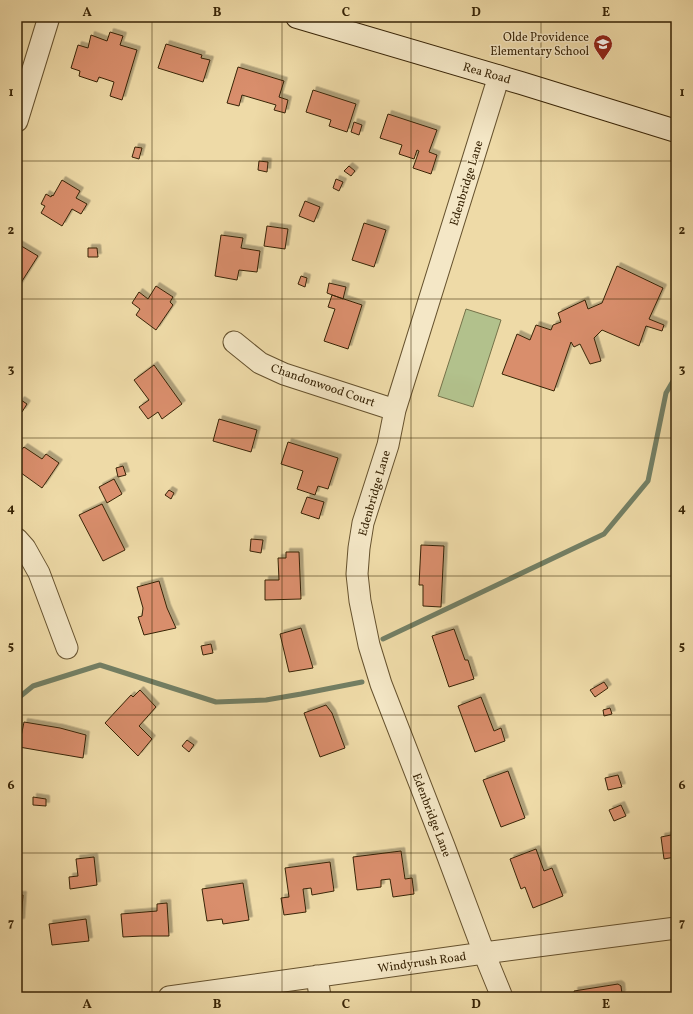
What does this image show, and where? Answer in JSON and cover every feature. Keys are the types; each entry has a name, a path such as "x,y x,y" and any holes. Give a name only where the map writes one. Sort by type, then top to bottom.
{"main road":[{"name":"Rea Road","path":"297,17 499,76 676,131"}],"street":[{"path":"17,121 48,17"},
{"name":"Edenbridge Lane","path":"499,76 396,410 388,445 363,523 358,548 357,574 360,600 370,646 381,684 442,838 484,953 502,997"},
{"name":"Chandonwood Court","path":"234,342 260,362 284,374 396,410"},
{"path":"17,539 25,548 39,573 67,648"},
{"name":"Windyrush Road","path":"169,997 676,928"},
{"path":"317,976 320,997"}],"green space":[{"path":"466,309 501,320 473,407 438,396"}],"building":[{"path":"110,32 123,36 120,45 137,50 122,100 110,96 114,82 99,77 97,82 79,76 80,71 71,68 78,45 88,48 91,35 107,41"},
{"path":"166,44 202,55 201,58 210,60 203,82 158,68"},
{"path":"238,67 284,81 279,97 288,100 285,113 274,110 276,105 242,95 239,106 227,103"},
{"path":"313,90 356,104 347,132 329,126 331,120 306,112"},
{"path":"388,114 437,130 429,152 437,155 431,174 413,168 419,151 417,150 414,159 399,154 402,145 380,138"},
{"path":"354,122 362,125 359,135 351,132"},
{"path":"135,147 142,148 139,159 132,157"},
{"path":"259,161 268,162 267,172 258,170"},
{"path":"349,166 355,171 351,176 344,171"},
{"path":"336,179 343,182 339,191 333,188"},
{"path":"62,180 80,191 76,198 87,204 81,214 72,209 62,226 41,213 45,206 41,204 46,194 51,197 52,195 53,196"},
{"path":"305,201 320,207 314,222 299,216"},
{"path":"364,223 386,230 374,267 352,260"},
{"path":"267,226 288,229 285,249 264,246"},
{"path":"221,235 243,238 241,248 260,251 257,272 239,270 237,280 215,276"},
{"path":"18,244 38,256 17,289 17,245"},
{"path":"88,248 97,248 98,257 88,257"},
{"path":"617,266 663,288 649,319 664,325 662,331 646,326 639,346 602,330 594,338 601,361 590,364 580,344 574,347 571,342 554,391 502,374 517,334 530,340 536,325 551,330 553,325 561,322 558,313 585,300 588,309 602,303"},
{"path":"301,276 307,278 305,287 298,284"},
{"path":"329,283 346,287 343,299 327,293"},
{"path":"156,286 173,297 170,302 173,305 156,330 136,315 140,309 132,303 139,292 148,299"},
{"path":"332,295 362,305 348,349 324,341 335,309 328,307"},
{"path":"154,365 182,404 162,419 158,412 148,419 139,407 149,400 134,380"},
{"path":"21,400 27,404 22,412 17,408 17,405"},
{"path":"219,419 257,430 251,452 213,441"},
{"path":"288,442 338,458 328,489 318,486 315,495 297,489 303,471 281,464"},
{"path":"24,447 42,459 46,454 59,463 42,488 17,470 17,455"},
{"path":"123,466 126,475 118,477 116,468"},
{"path":"114,479 122,494 107,503 99,487"},
{"path":"169,490 174,493 171,499 165,495"},
{"path":"307,497 324,502 319,519 301,513"},
{"path":"102,504 125,550 103,561 79,515"},
{"path":"251,539 263,540 261,553 250,551"},
{"path":"421,545 444,546 441,607 423,606 423,585 419,585"},
{"path":"286,552 299,552 301,599 265,600 265,580 279,580 278,558 286,558"},
{"path":"159,581 167,608 176,628 144,635 138,617 142,616 143,608 137,587"},
{"path":"301,628 313,668 289,672 280,634"},
{"path":"454,629 465,660 468,660 474,679 449,687 432,636"},
{"path":"211,644 213,653 203,655 201,646"},
{"path":"604,682 608,688 595,697 590,690"},
{"path":"140,690 156,707 139,726 152,739 138,756 105,723 131,695 133,697"},
{"path":"481,697 494,731 501,728 505,741 475,752 458,706"},
{"path":"326,705 332,713 345,748 320,757 304,713"},
{"path":"610,708 612,714 604,716 603,710"},
{"path":"24,722 60,728 86,735 83,758 19,747"},
{"path":"187,740 194,745 189,752 182,746"},
{"path":"508,771 525,818 501,827 483,780"},
{"path":"618,775 622,787 608,790 605,778"},
{"path":"33,797 46,799 46,806 33,805"},
{"path":"621,805 626,816 614,821 609,810"},
{"path":"676,834 675,862 675,857 664,859 661,837"},
{"path":"536,849 544,871 552,868 563,896 533,908 525,887 521,889 510,859"},
{"path":"401,851 405,879 412,878 414,894 393,897 390,879 381,880 381,887 357,890 353,857"},
{"path":"94,857 97,885 70,889 69,877 78,876 76,859"},
{"path":"330,862 334,891 312,895 311,888 303,889 306,912 284,915 281,898 289,897 285,868"},
{"path":"243,883 249,920 223,924 222,919 207,921 202,889"},
{"path":"17,895 23,895 21,922 17,922"},
{"path":"167,903 169,936 123,937 121,914 157,911 157,904"},
{"path":"86,919 89,941 52,945 49,924"},
{"path":"618,984 621,986 622,994 619,997 575,997 574,991"}],"waterway":[{"path":"383,639 604,534 648,481 666,393 676,376"},
{"path":"17,699 33,686 100,665 216,702 266,700 362,682"}],"place":[{"name":"Olde Providence Elementary School","path":"603,61"}]}
